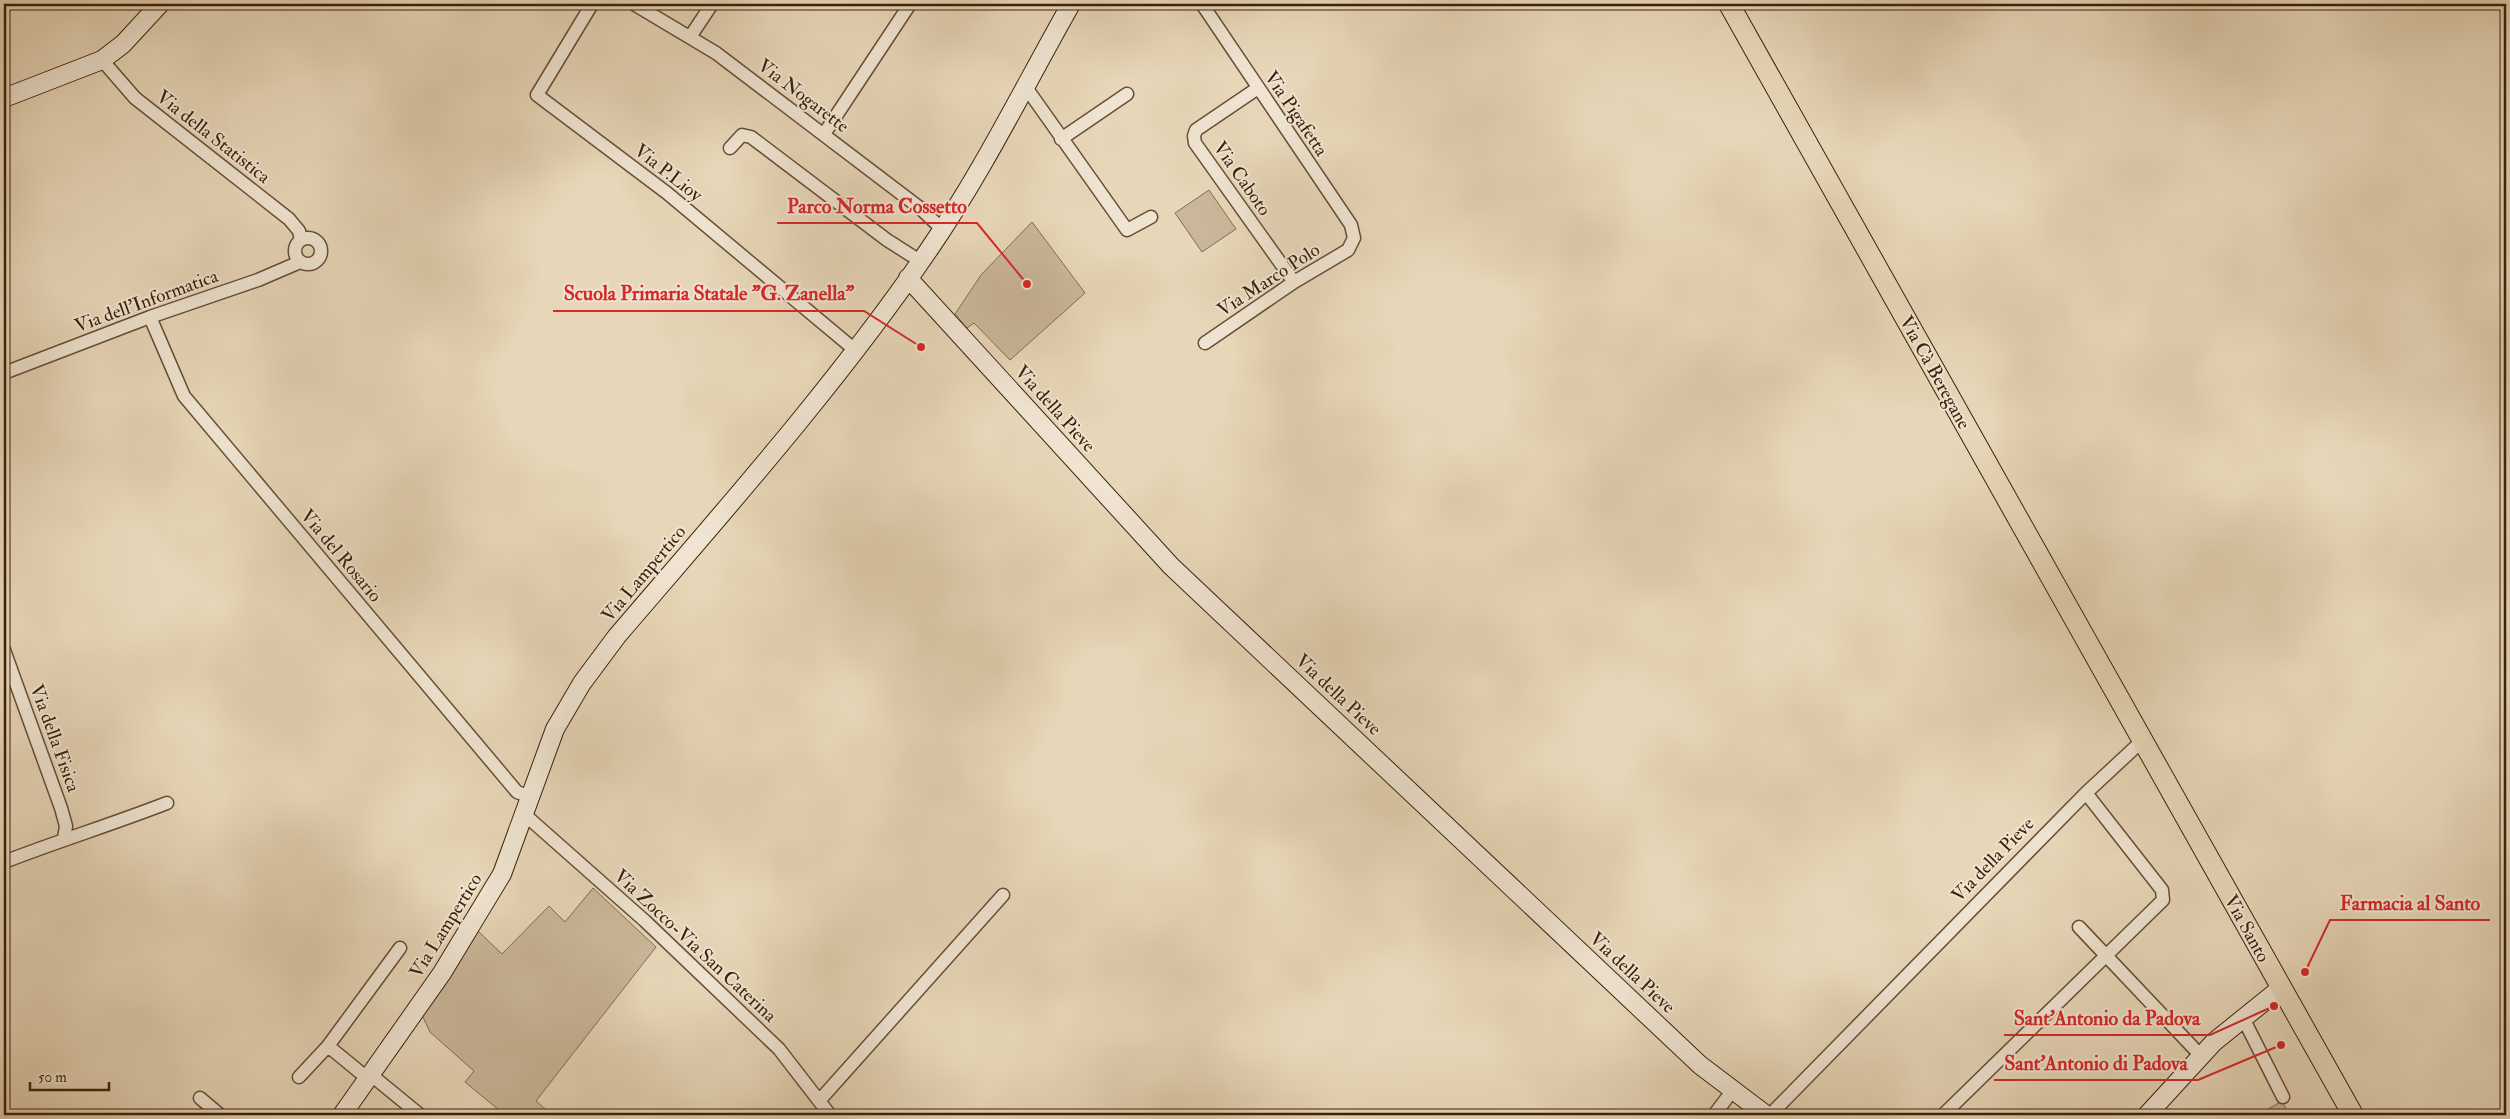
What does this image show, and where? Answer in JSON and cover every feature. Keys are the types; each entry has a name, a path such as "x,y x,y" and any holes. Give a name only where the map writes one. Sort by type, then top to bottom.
{"main road":[{"name":"Via Cà Beregane","path":"1729,4 2142,741"},
{"name":"Via Santo","path":"2142,741 2353,1115"}],"street":[{"path":"4,98 102,60 123,44 160,4"},
{"name":"Via P.Lioy","path":"592,4 538,95 667,192 855,350"},
{"name":"Via Nogarette","path":"634,4 716,53 920,208 942,229"},
{"path":"690,37 712,4"},
{"path":"824,134 910,4"},
{"name":"Via Lampertico","path":"342,1115 442,973 502,874 555,729 582,683 617,636 692,549 855,350 908,278 942,229 1072,4"},
{"name":"Via Pigafetta","path":"1202,4 1350,226 1354,238 1351,245"},
{"name":"Via della Statistica","path":"102,60 135,98 289,219 298,231 301,240"},
{"path":"1025,86 1127,230 1151,218"},
{"name":"Via Caboto","path":"1258,88 1196,130 1194,136 1200,150 1294,282"},
{"path":"1061,139 1126,94"},
{"path":"730,148 742,135 751,138 887,240 920,261"},
{"path":"309,238 316,240 322,252 316,262 308,264 300,262 295,250 301,240 309,238"},
{"name":"Via Marco Polo","path":"1205,343 1294,282 1348,250 1351,245"},
{"name":"Via dell'Informatica","path":"4,374 150,317 258,280 300,262"},
{"name":"Via della Pieve","path":"908,278 1171,566 1700,1065 1766,1115"},
{"name":"Via del Rosario","path":"150,317 184,396 518,792 530,797"},
{"name":"Via della Fisica","path":"4,650 61,808 66,826 64,839"},
{"name":"Via della Pieve","path":"1770,1115 2086,793 2142,741"},
{"path":"1943,1115 2163,900 2162,890 2086,793"},
{"path":"4,862 64,839 90,833 167,803"},
{"name":"Via Zocco-Via San Caterina","path":"524,814 645,921 779,1049 830,1115"},
{"path":"819,1101 1003,895"},
{"path":"2079,926 2202,1057"},
{"path":"299,1077 328,1046 400,948"},
{"path":"2147,1115 2214,1042 2244,1020 2281,988"},
{"path":"2244,1020 2283,1097"},
{"path":"328,1046 420,1115"},
{"path":"1714,1115 1733,1090"},
{"path":"200,1098 220,1115"}],"shaded area":[{"path":"1209,190 1236,229 1202,252 1175,213"},
{"path":"1032,222 1085,293 1010,360 974,323 967,328 955,314 981,275"},
{"path":"593,888 656,947 536,1101 552,1115 505,1115 465,1082 474,1071 430,1032 421,1013 459,963 478,931 502,954 549,906 565,922"},
{"path":"2282,1101 2289,1115 2258,1115"}],"place":[{"name":"Parco Norma Cossetto","path":"1027,284"},
{"name":"Scuola Primaria Statale \"G. Zanella\"","path":"921,347"},
{"name":"Farmacia al Santo","path":"2305,972"},
{"name":"Sant'Antonio da Padova","path":"2274,1006"},
{"name":"Sant'Antonio di Padova","path":"2281,1045"}]}
